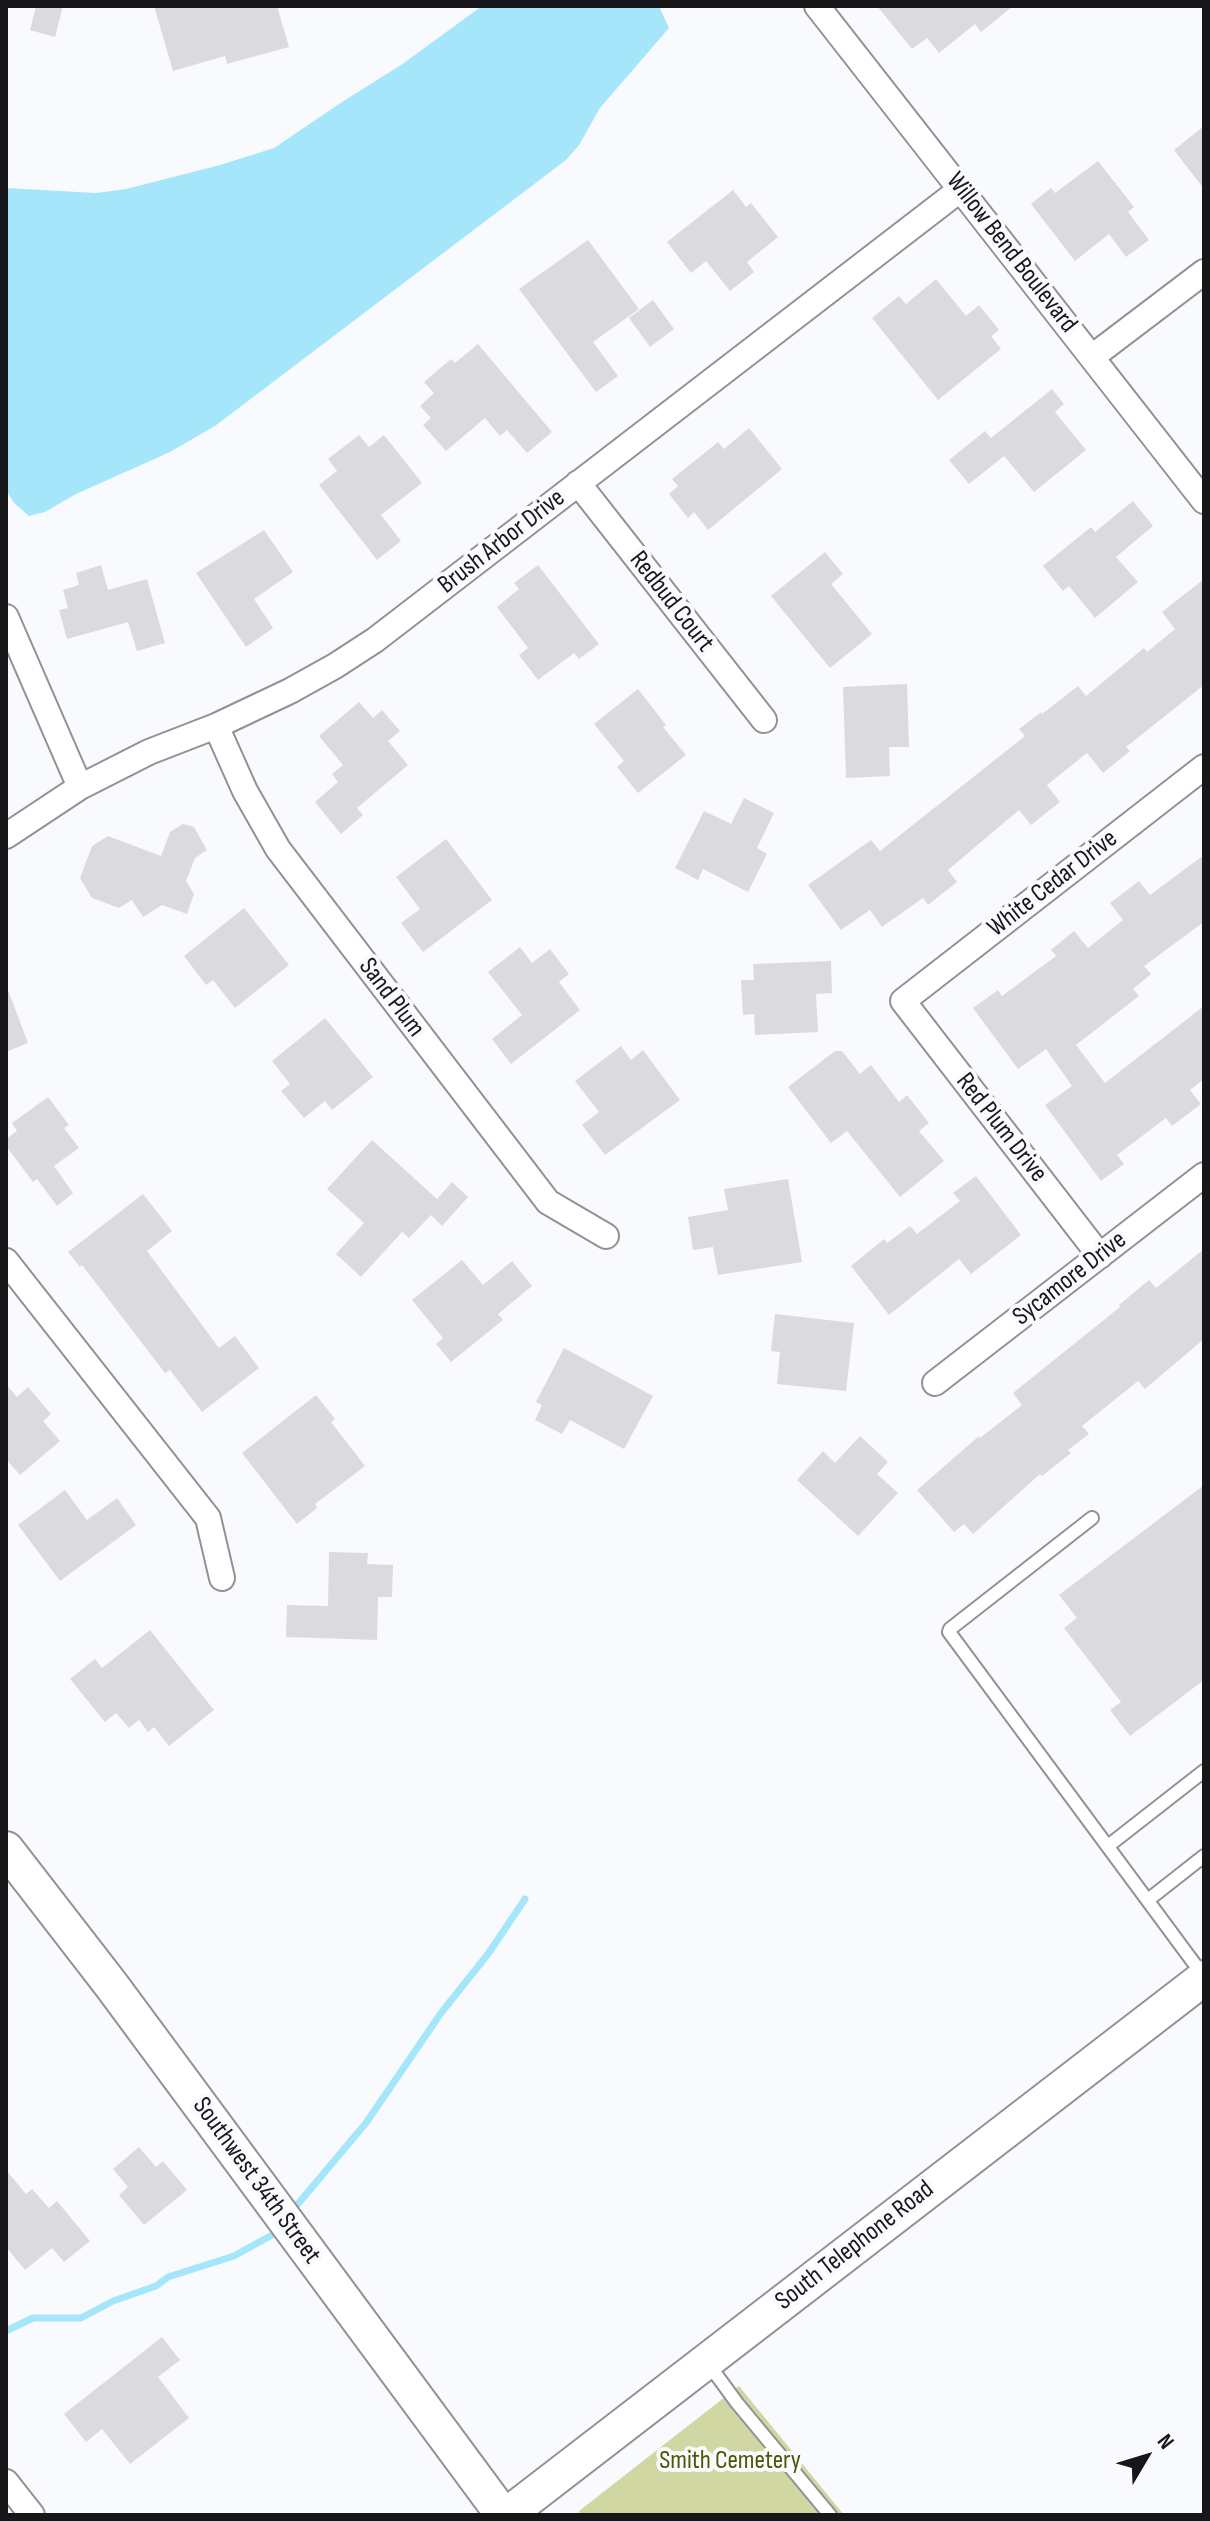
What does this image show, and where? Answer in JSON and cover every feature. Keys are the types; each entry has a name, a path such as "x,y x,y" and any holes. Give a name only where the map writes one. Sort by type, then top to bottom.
{"main road":[{"name":"Southwest 34th Street","path":"6,1849 112,1986 505,2515"},
{"name":"South Telephone Road","path":"505,2515 1204,1977"}],"street":[{"name":"Willow Bend Boulevard","path":"817,6 1204,501"},
{"name":"Brush Arbor Drive","path":"6,836 80,787 149,752 216,726 301,685 375,640 961,189"},
{"path":"1092,357 1204,272"},
{"name":"Redbud Court","path":"578,483 764,720"},
{"path":"6,617 80,787"},
{"name":"Sand Plum","path":"216,726 245,791 278,849 509,1152 548,1202 606,1236"},
{"name":"White Cedar Drive","path":"903,1001 1204,767"},
{"name":"Red Plum Drive","path":"903,1001 1100,1256"},
{"name":"Sycamore Drive","path":"935,1383 1204,1175"},
{"path":"6,1261 208,1518 222,1578"},
{"path":"6,2482 32,2515"}],"lane":[{"path":"1092,1518 949,1632 1204,1977"},
{"path":"1108,1846 1204,1771"},
{"path":"1148,1900 1204,1856"},
{"path":"706,2361 830,2515"}],"green space":[{"name":"Smith Cemetery","path":"739,2386 844,2515 580,2515 579,2511"}],"water":[{"path":"482,6 659,6 669,28 600,108 579,145 566,160 215,426 170,452 74,495 45,512 29,516 14,503 6,490 6,188 96,193 126,189 274,148 401,65"}],"building":[{"path":"36,6 63,6 55,37 30,30"},
{"path":"154,6 277,6 289,47 227,64 225,56 173,71"},
{"path":"877,6 1013,6 981,32 975,24 939,53 927,38 912,49"},
{"path":"1204,126 1204,189 1174,150"},
{"path":"1098,161 1134,207 1128,212 1149,240 1126,257 1109,234 1075,261 1031,204 1051,188 1055,193"},
{"path":"733,190 746,207 751,203 778,237 747,262 754,272 730,291 706,261 691,273 667,242"},
{"path":"588,240 639,309 593,342 618,376 596,392 519,289"},
{"path":"936,279 966,316 979,305 999,330 991,336 1001,349 938,400 872,318 899,296 906,304"},
{"path":"653,300 674,329 650,347 629,318"},
{"path":"478,344 552,432 527,453 507,430 500,436 485,418 446,451 423,425 431,418 420,406 434,393 424,382 451,359 455,363"},
{"path":"1052,389 1064,404 1055,412 1086,450 1034,492 1004,456 969,484 949,460 985,431 991,438"},
{"path":"749,428 782,469 708,530 694,512 688,518 669,494 678,486 672,479 718,442 724,449"},
{"path":"359,435 369,447 384,435 422,483 381,515 401,541 377,560 319,485 337,471 328,459"},
{"path":"1133,501 1153,526 1116,557 1138,582 1095,618 1069,586 1063,591 1043,566 1091,527 1095,532"},
{"path":"264,530 293,572 254,599 273,628 246,647 196,573"},
{"path":"825,552 843,574 831,584 872,634 830,668 771,596"},
{"path":"101,565 108,590 147,579 165,643 137,651 128,622 67,639 59,610 68,608 63,590 79,585 76,573"},
{"path":"538,565 599,644 579,659 574,653 538,680 519,655 528,648 497,607 519,589 514,583"},
{"path":"1204,579 1204,685 1126,747 1130,751 1103,773 1087,753 1047,785 1060,802 1031,825 1019,810 948,870 957,882 928,905 923,898 882,927 870,910 841,930 808,885 871,840 880,851 1025,736 1019,729 1041,712 1078,686 1086,696 1144,648 1147,652 1175,629 1162,612"},
{"path":"907,684 909,747 889,747 890,776 846,778 843,687"},
{"path":"638,689 686,755 638,793 617,767 624,761 594,724"},
{"path":"359,702 373,718 382,710 400,731 388,741 408,765 357,808 363,815 341,834 315,802 338,782 332,774 343,765 319,736"},
{"path":"744,798 774,813 757,848 767,854 748,892 703,869 698,880 675,868 704,811 731,824"},
{"path":"183,824 194,827 207,850 195,858 186,881 194,894 187,914 162,905 143,917 132,900 119,908 92,898 80,878 92,846 108,836 161,856 170,832"},
{"path":"446,839 492,900 423,952 401,923 420,909 396,877"},
{"path":"1204,855 1204,922 1144,966 1151,974 1133,989 1139,996 1076,1045 1105,1083 1204,1006 1204,1079 1190,1090 1201,1104 1172,1126 1166,1118 1117,1155 1124,1164 1101,1181 1045,1105 1072,1086 1046,1049 1018,1069 973,1008 998,990 1002,996 1056,956 1051,950 1074,931 1088,948 1123,920 1110,903 1139,881 1150,895"},
{"path":"244,908 289,965 235,1008 213,980 206,985 184,956"},
{"path":"520,947 532,963 550,949 569,974 559,982 580,1010 511,1064 492,1039 522,1015 488,972"},
{"path":"831,961 832,993 816,994 818,1032 755,1035 754,1014 743,1015 741,980 754,980 753,964"},
{"path":"6,990 28,1043 6,1052"},
{"path":"325,1018 373,1077 332,1110 325,1101 304,1118 281,1091 290,1084 272,1061"},
{"path":"621,1046 631,1060 643,1050 680,1100 605,1155 582,1125 599,1112 575,1081"},
{"path":"835,1051 842,1051 860,1074 871,1065 899,1102 907,1095 929,1123 919,1131 944,1161 900,1197 847,1131 831,1143 788,1087"},
{"path":"48,1097 69,1125 64,1128 79,1148 54,1166 73,1193 57,1206 37,1179 33,1182 6,1146 6,1139 17,1131 12,1123"},
{"path":"372,1140 437,1199 452,1182 468,1197 442,1226 431,1215 409,1238 402,1232 361,1277 336,1254 364,1223 327,1189"},
{"path":"976,1176 1021,1235 971,1274 959,1259 889,1315 851,1266 884,1239 887,1243 910,1226 917,1234 960,1201 953,1193"},
{"path":"788,1179 802,1262 718,1275 713,1247 693,1250 688,1217 728,1210 724,1189"},
{"path":"143,1194 172,1231 147,1251 219,1348 235,1336 259,1368 202,1412 170,1370 165,1373 82,1265 80,1267 68,1252"},
{"path":"1204,1249 1204,1339 1145,1389 1138,1381 1082,1426 1089,1434 1068,1450 1071,1453 1042,1476 1040,1474 973,1534 964,1524 954,1532 917,1490 979,1436 1022,1405 1013,1393 1149,1280 1156,1288"},
{"path":"462,1260 483,1285 512,1261 532,1286 498,1314 503,1320 451,1362 436,1344 443,1338 412,1300"},
{"path":"775,1314 854,1323 846,1391 777,1384 780,1352 771,1351"},
{"path":"564,1348 653,1396 624,1449 570,1420 562,1434 535,1420 542,1405 536,1402"},
{"path":"6,1384 17,1397 28,1387 51,1414 43,1421 60,1441 20,1475 6,1459"},
{"path":"316,1395 335,1419 331,1422 365,1466 315,1504 317,1508 297,1524 242,1453"},
{"path":"860,1436 888,1462 877,1474 898,1493 858,1536 797,1480 823,1451 835,1463"},
{"path":"1204,1485 1204,1680 1130,1736 1110,1710 1121,1702 1064,1628 1077,1618 1059,1595"},
{"path":"65,1490 87,1520 117,1498 136,1525 60,1581 18,1525"},
{"path":"329,1552 368,1553 367,1564 393,1565 392,1597 378,1597 377,1640 286,1637 287,1605 328,1606"},
{"path":"150,1630 214,1710 169,1746 154,1727 148,1732 139,1720 129,1728 116,1713 105,1722 70,1679 95,1659 102,1668"},
{"path":"139,2147 156,2167 163,2161 187,2190 144,2225 119,2195 128,2187 113,2169"},
{"path":"6,2170 26,2194 32,2189 49,2208 57,2201 90,2241 64,2262 52,2248 25,2270 6,2247"},
{"path":"162,2337 180,2360 158,2377 189,2418 130,2464 102,2429 86,2442 64,2414"}],"waterway":[{"path":"292,2211 366,2123 441,2013 488,1954 525,1899"},
{"path":"6,2331 33,2318 81,2318 113,2301 156,2286 168,2277 234,2256 272,2235 279,2227"}]}
